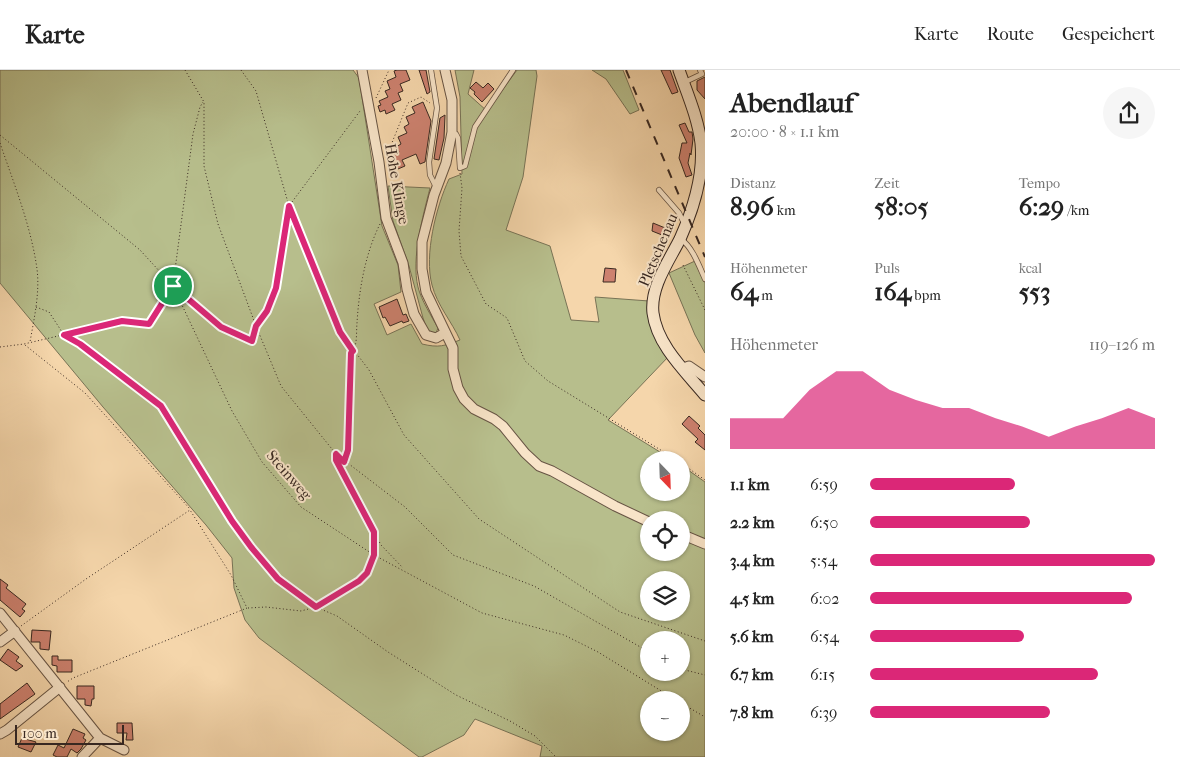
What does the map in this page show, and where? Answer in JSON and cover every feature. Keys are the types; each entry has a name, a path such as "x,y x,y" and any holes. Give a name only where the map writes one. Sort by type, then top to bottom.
{"main road":[{"name":"Pletschenau","path":"679,70 701,142 703,163 686,223 654,296 653,311 659,334 664,343 705,396"}],"street":[{"name":"Hohe Klinge","path":"362,70 372,101 386,218 403,263 407,289 414,314 426,335 436,338 445,333"},
{"path":"445,70 452,100 452,132 446,163 422,242 422,269 426,292 453,348 453,369 458,388 464,399 474,409 503,426 525,453 539,466 640,518"},
{"path":"683,368 689,366 705,377"},
{"path":"690,538 705,544"},
{"path":"0,613 100,738 124,750"},
{"path":"0,642 14,631"},
{"path":"0,734 60,687"},
{"path":"82,757 100,738"}],"lane":[{"path":"431,70 437,108 429,162 430,175 437,188"},
{"path":"452,132 458,138 460,168 465,166 475,127 513,70"},
{"path":"683,83 702,74 700,70"},
{"path":"659,190 686,223"},
{"path":"680,238 685,241 705,279"}],"path":[{"path":"185,70 204,102 204,166 218,224 256,326 281,386 344,462 405,508 453,555 534,586 640,647"},
{"path":"240,70 256,91 289,206 340,332 369,370 404,435 479,519 620,612 705,641"},
{"path":"173,286 221,327 252,341 256,326 267,311 276,288 289,206 356,115 372,101 389,70"},
{"path":"386,158 408,103 421,97 432,104"},
{"path":"0,347 30,343 122,321 149,324 173,286 193,134 200,107 204,102"},
{"name":"Steinweg","path":"0,135 140,250 173,286 232,411 262,462 301,507 374,555 406,570 482,613 564,636 598,652 661,691"},
{"path":"0,143 26,220 37,271 36,307 30,343"},
{"path":"460,168 462,188 459,231 461,256 486,304 506,318 525,361 548,381 662,451"},
{"path":"344,462 348,450 351,353 355,349 357,314 363,277 371,245 380,224 386,218"},
{"path":"683,265 705,310"},
{"path":"36,307 49,312 64,335 80,344 161,406 232,521 278,579 316,607 337,616 388,652 456,695 510,721 535,736 556,757"},
{"path":"24,344 85,393 190,510 231,575 247,608"},
{"path":"336,454 340,470 381,544 406,570"},
{"path":"690,469 705,480"},
{"path":"14,631 86,579 190,510"},
{"path":"60,687 73,678 247,608 266,607 301,611 316,607 359,581 367,573 374,555 374,532"},
{"path":"690,671 705,675"},
{"path":"690,709 705,717"}],"green space":[{"path":"0,70 353,70 359,78 382,226 398,265 401,292 374,304 387,335 411,324 422,344 441,346 460,340 434,292 429,260 436,217 444,190 449,179 462,174 460,97 455,70 474,70 468,94 487,111 517,70 536,70 537,76 523,177 506,230 550,246 571,320 599,322 595,297 649,301 669,356 608,420 658,451 640,451 640,501 690,501 690,471 705,482 705,757 540,757 542,746 475,719 464,735 419,757 259,638 245,620 234,588 232,558 206,525 103,407 0,283"},
{"path":"592,70 623,70 639,110 630,114 606,79"},
{"path":"388,186 430,188 419,237 416,276 422,297 438,328 436,333 431,334 428,332 423,318 409,266 393,221"},
{"path":"695,261 705,283 705,353 695,335 669,273"}],"building":[{"path":"406,70 410,80 400,84 403,91 398,93 401,100 392,104 395,110 386,114 385,110 380,112 378,106 381,105 379,101 388,97 385,91 390,89 387,81 396,77 394,71"},
{"path":"419,70 426,70 430,92 427,94"},
{"path":"661,70 670,70 678,92 672,94"},
{"path":"705,77 705,99 697,90 697,81"},
{"path":"476,82 483,88 488,83 494,89 482,102 470,88"},
{"path":"423,102 431,121 425,162 420,164 416,154 402,160 405,166 398,169 396,165 391,168 389,162 392,161 390,156 399,152 396,147 401,144 398,137 407,133 404,127 409,124 406,117 415,113 412,107"},
{"path":"445,115 444,138 439,160 434,159 440,118"},
{"path":"685,123 689,132 692,132 693,139 688,163 692,175 686,177 679,158 682,143 687,143 679,125"},
{"path":"653,223 670,230 667,237 652,231"},
{"path":"605,268 616,269 615,282 603,282"},
{"path":"397,299 403,315 406,314 409,321 403,323 402,321 390,326 385,317 383,318 379,307"},
{"path":"689,416 700,426 698,428 705,435 705,450 695,442 698,439 682,424"},
{"path":"0,579 8,585 6,588 26,604 22,609 25,611 20,617 0,600"},
{"path":"32,630 51,631 49,650 40,649 40,642 31,642"},
{"path":"8,649 19,657 16,661 23,666 16,671 0,660"},
{"path":"52,656 58,656 58,660 72,660 72,672 57,672 57,666 52,665"},
{"path":"27,683 35,694 0,719 0,704"},
{"path":"77,686 94,686 94,699 92,699 91,706 85,705 85,699 77,699"},
{"path":"117,723 132,723 133,740 126,740 127,733 117,733"},
{"path":"73,729 85,734 83,738 86,740 81,749 77,753 71,749 67,757 53,755 58,745 64,748"},
{"path":"22,738 36,742 31,752 18,747"}],"railway":[{"path":"626,70 705,257"}],"route":[{"path":"289,206 340,332 353,351 351,353 348,450 344,462 336,454 336,460 374,532 374,555 367,573 349,588 316,607 278,579 251,547 232,521 161,406 80,344 64,335 122,321 149,324 173,286 221,327 252,341 256,326 267,311 276,288 289,206"}]}
